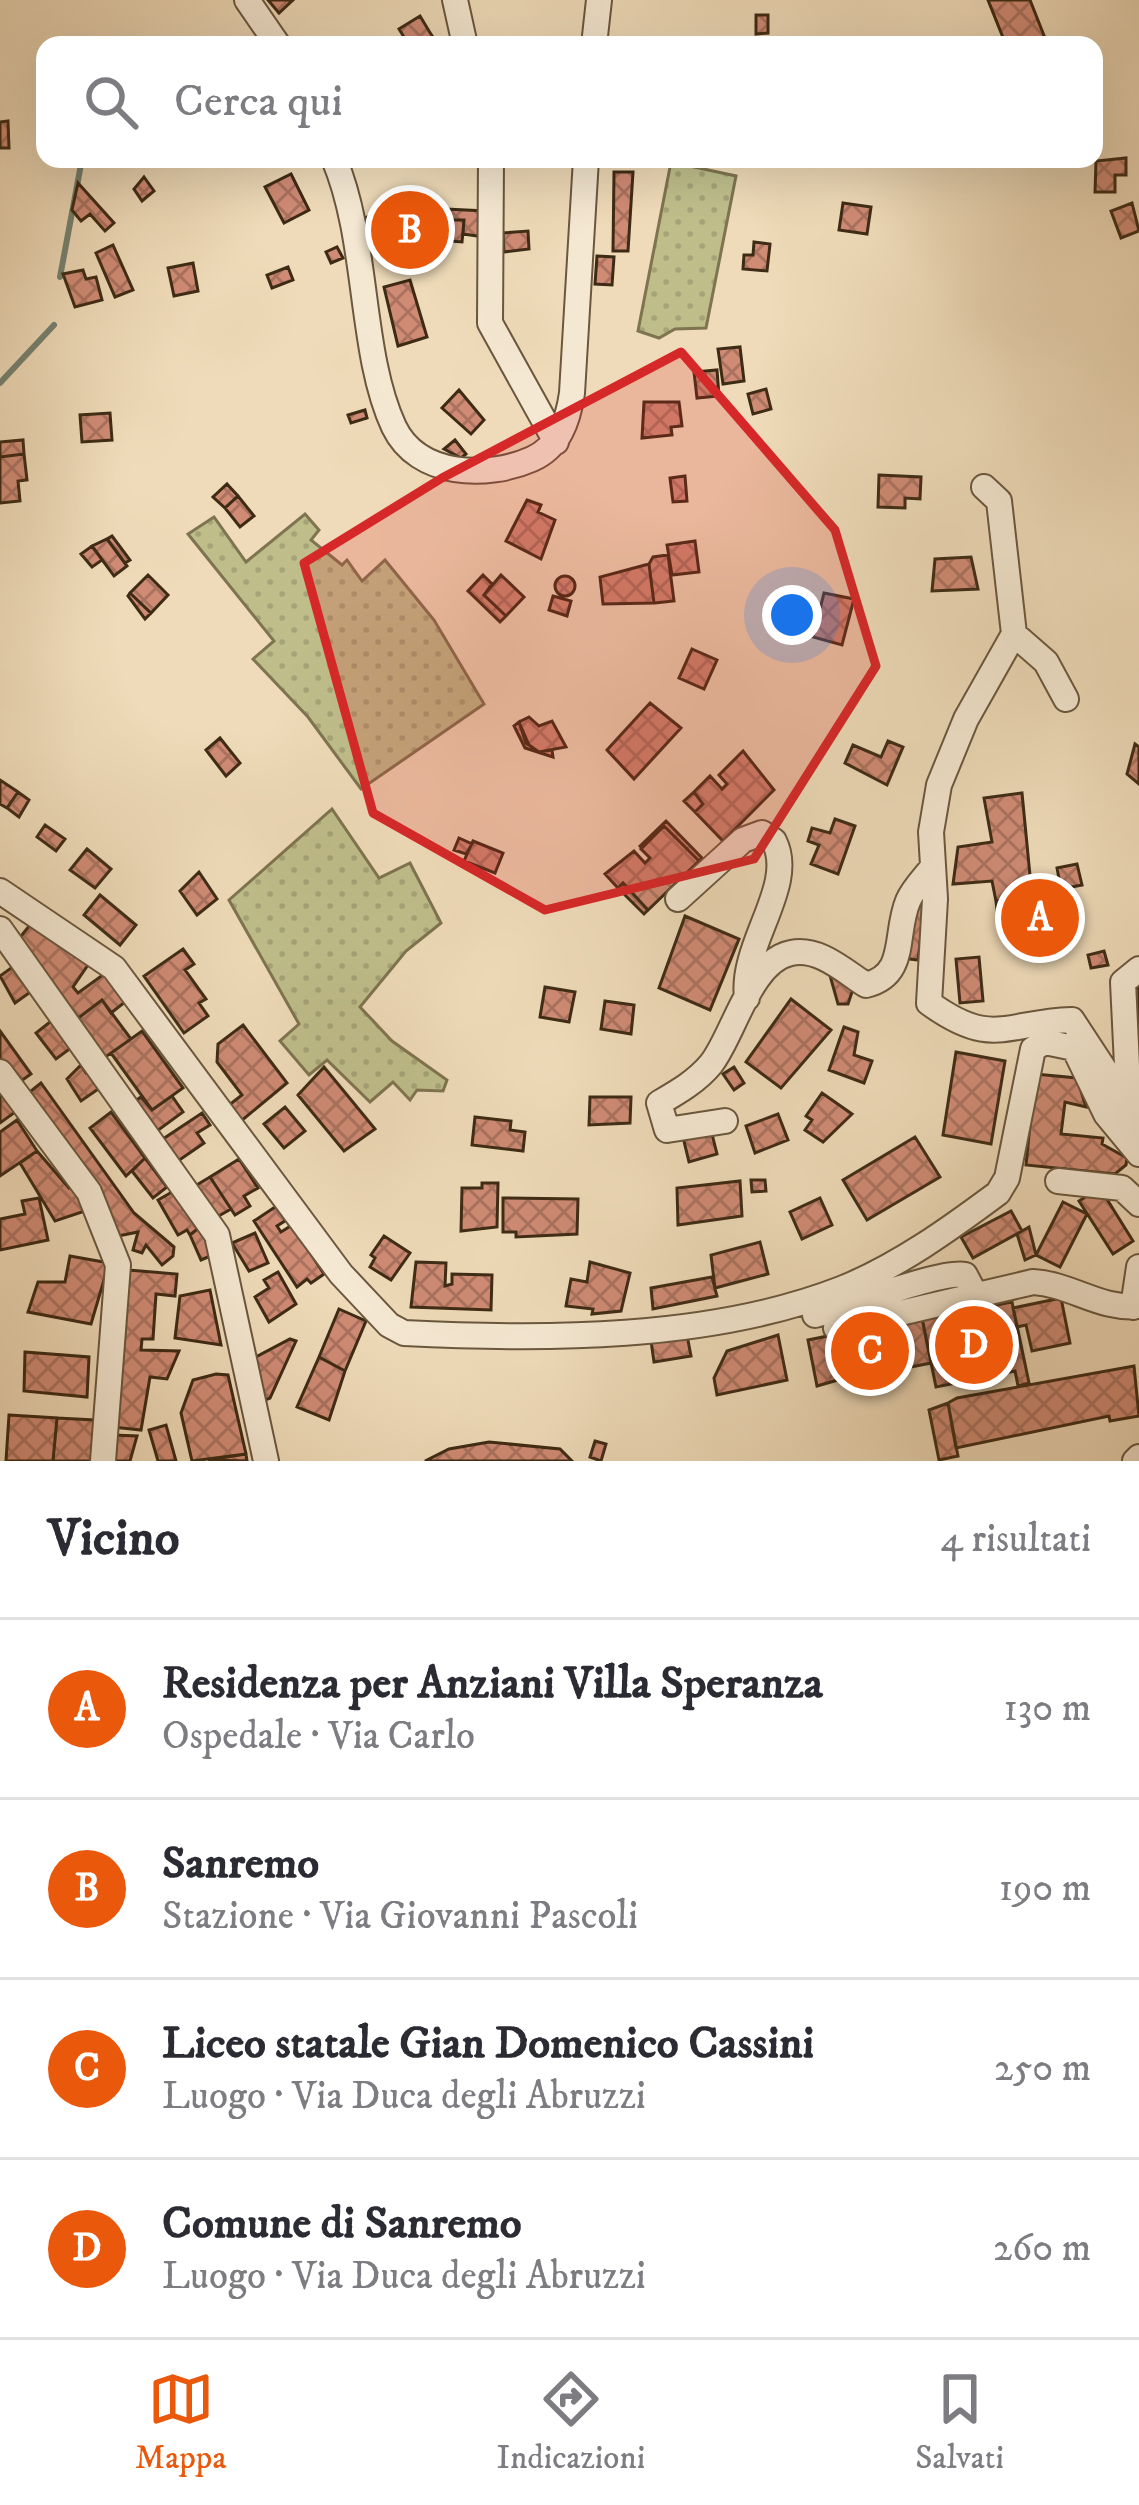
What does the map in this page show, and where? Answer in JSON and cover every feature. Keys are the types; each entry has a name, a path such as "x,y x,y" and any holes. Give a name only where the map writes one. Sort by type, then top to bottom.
{"street":[{"path":"247,0 272,36"},
{"path":"455,0 463,36"},
{"path":"594,36 599,0"},
{"path":"337,168 353,219 394,428 410,448 446,468 477,472 536,458 556,442 572,393 585,168"},
{"path":"491,168 490,323 556,442"},
{"path":"984,487 999,501 1014,634 966,719 939,785 929,1003 952,1019 992,1034 1039,1021 1072,1020 1129,1107"},
{"path":"1014,634 1046,662 1066,699"},
{"path":"678,899 755,833 769,836 778,846 775,894 745,967 747,1000"},
{"path":"725,1121 667,1130 659,1103 712,1062 761,976 792,952 823,956 866,985 882,981 893,970 908,902 932,868"},
{"path":"0,891 114,968 341,1274 389,1325 404,1333 535,1340 677,1326 797,1304 844,1288 998,1193 1006,1178 1033,1049 1045,1042 1074,1048 1106,1114 1139,1150"},
{"path":"0,929 217,1235 266,1461"},
{"path":"1139,969 1123,982 1129,1107 1139,1150"},
{"path":"0,1072 89,1192 118,1264 103,1461"},
{"path":"1058,1181 1122,1188 1139,1204"},
{"path":"825,1321 943,1272 965,1275 975,1294 1016,1283 1051,1283 1099,1303 1136,1306 1139,1267"}],"highlighted area":[{"path":"681,352 835,530 876,666 754,859 545,910 373,813 304,563 442,478"}],"shaded area":[{"path":"670,168 736,176 706,328 675,329 659,338 638,331"},
{"path":"305,514 319,530 311,540 342,565 347,560 362,581 385,560 434,620 484,704 361,789 308,717 253,659 274,641 188,534 214,517 246,562"},
{"path":"332,809 379,878 410,863 441,923 406,951 360,1007 392,1041 447,1080 443,1091 417,1090 410,1100 393,1082 370,1102 327,1060 309,1075 280,1041 299,1024 229,900"}],"building":[{"path":"268,0 293,0 279,13"},
{"path":"988,0 1030,0 1044,36 1002,36"},
{"path":"756,15 768,15 768,33 756,34"},
{"path":"420,16 432,36 403,36 399,29"},
{"path":"8,121 9,148 0,148 0,122"},
{"path":"1126,158 1126,175 1115,175 1115,192 1095,192 1096,168 1103,168 1103,160"},
{"path":"614,172 633,172 628,251 613,251"},
{"path":"291,174 309,210 284,223 265,187"},
{"path":"144,177 154,191 142,201 134,189"},
{"path":"78,183 114,223 105,231 90,214 81,221 72,210"},
{"path":"843,203 871,207 867,234 839,230"},
{"path":"1132,203 1139,231 1121,238 1111,211"},
{"path":"445,209 486,211 484,237 463,234 464,220 444,220"},
{"path":"377,213 382,227 368,233 362,219"},
{"path":"464,220 462,242 436,240 438,224"},
{"path":"528,231 529,249 504,252 503,233"},
{"path":"754,242 770,244 767,271 743,269 744,255 753,255"},
{"path":"113,245 133,290 115,297 96,253"},
{"path":"337,247 343,258 331,263 326,252"},
{"path":"597,256 614,257 612,285 595,284"},
{"path":"193,263 198,291 174,296 168,268"},
{"path":"288,267 293,280 272,288 267,275"},
{"path":"83,270 86,279 96,277 102,300 75,307 63,274"},
{"path":"410,280 427,337 398,346 384,287"},
{"path":"740,347 744,381 723,384 718,349"},
{"path":"717,370 719,396 697,398 694,372"},
{"path":"766,389 771,409 753,414 748,394"},
{"path":"459,390 484,420 471,434 442,408"},
{"path":"644,402 679,402 682,426 671,427 672,435 642,438"},
{"path":"365,410 367,418 351,423 348,415"},
{"path":"110,413 112,440 82,442 80,415"},
{"path":"23,440 24,454 0,457 0,442"},
{"path":"455,440 466,454 461,458 444,449"},
{"path":"24,454 27,480 18,481 20,501 0,503 0,457"},
{"path":"879,475 921,477 920,499 905,498 905,508 878,507"},
{"path":"685,476 687,501 673,502 670,478"},
{"path":"227,484 238,496 225,508 213,497"},
{"path":"238,496 254,516 240,527 225,508"},
{"path":"527,500 541,505 538,512 555,520 541,559 506,541"},
{"path":"112,536 130,560 125,563 107,539"},
{"path":"107,539 127,566 114,576 92,546"},
{"path":"695,541 699,572 672,575 667,545"},
{"path":"92,546 102,560 92,567 81,554"},
{"path":"668,555 674,601 654,603 649,564 653,557"},
{"path":"971,557 978,589 932,591 935,559"},
{"path":"649,564 654,603 603,604 600,577"},
{"path":"148,575 168,595 151,613 130,593"},
{"path":"483,575 492,584 484,595 506,616 500,622 468,591"},
{"path":"501,575 524,597 506,616 484,595"},
{"path":"565,576 575,586 565,596 555,586"},
{"path":"130,593 151,613 145,619 128,596"},
{"path":"824,593 854,599 842,645 813,637"},
{"path":"553,596 571,601 567,616 549,610"},
{"path":"692,649 717,660 704,689 679,678"},
{"path":"650,703 681,728 634,779 607,750"},
{"path":"529,717 539,726 552,721 566,747 539,752 529,745 519,722"},
{"path":"519,722 526,743 539,752 552,750 553,757 525,748 514,726"},
{"path":"220,738 240,763 226,776 206,750"},
{"path":"888,741 903,747 887,785 845,763 853,745 881,757"},
{"path":"1135,744 1139,747 1139,784 1127,774"},
{"path":"743,751 774,790 723,841 695,812 703,804 694,792 710,776 722,789 727,784 719,775"},
{"path":"0,780 18,792 7,808 0,804"},
{"path":"18,792 29,800 19,817 7,808"},
{"path":"694,792 703,804 695,812 684,801"},
{"path":"1022,793 1032,896 996,901 992,881 953,884 958,847 992,842 984,798"},
{"path":"835,819 855,826 838,874 811,864 819,845 808,841 812,828 830,833"},
{"path":"666,821 702,858 699,861 664,826 639,847"},
{"path":"45,825 65,839 56,851 37,837"},
{"path":"664,826 699,861 648,910 623,883 618,888 605,874 634,851 645,863 650,858 641,849"},
{"path":"459,838 472,844 466,854 454,850"},
{"path":"473,841 503,853 495,873 464,861"},
{"path":"87,849 111,869 95,888 70,870"},
{"path":"1077,864 1082,885 1061,889 1057,868"},
{"path":"199,872 217,899 197,915 180,891"},
{"path":"623,883 648,910 644,914 618,888"},
{"path":"1060,885 1061,891 1055,892 1057,910 998,919 996,901 1045,894 1044,887"},
{"path":"100,895 136,925 120,945 84,915"},
{"path":"913,901 925,903 918,960 901,958"},
{"path":"685,916 739,939 710,1010 659,988"},
{"path":"30,925 90,962 73,987 78,993 104,974 125,1002 111,1013 102,1000 77,1019 17,941"},
{"path":"183,949 194,964 185,970 206,999 199,1003 208,1016 184,1033 144,976"},
{"path":"1104,951 1108,965 1091,968 1088,955"},
{"path":"979,957 983,1001 960,1003 956,959"},
{"path":"18,963 36,988 15,1003 0,976"},
{"path":"829,972 853,989 848,1004 838,1004"},
{"path":"545,987 575,992 569,1022 540,1017"},
{"path":"1139,988 1139,1051 1135,1051 1131,989"},
{"path":"791,999 831,1030 781,1088 746,1062"},
{"path":"102,1000 131,1039 104,1058 77,1019"},
{"path":"605,1001 634,1005 631,1034 601,1029"},
{"path":"55,1018 75,1045 56,1059 36,1033"},
{"path":"243,1025 287,1083 241,1121 229,1105 242,1095 217,1062 218,1044"},
{"path":"844,1027 858,1032 854,1055 872,1061 864,1083 829,1070"},
{"path":"0,1031 31,1074 17,1084 0,1060"},
{"path":"142,1031 183,1088 152,1110 111,1053"},
{"path":"956,1052 1005,1061 991,1144 943,1135"},
{"path":"81,1065 86,1073 93,1069 104,1085 81,1101 67,1079"},
{"path":"324,1067 375,1129 344,1151 298,1095"},
{"path":"734,1067 744,1083 734,1090 723,1074"},
{"path":"1035,1074 1077,1078 1086,1107 1065,1102 1061,1134 1103,1138 1102,1144 1127,1158 1126,1165 1115,1174 1026,1165"},
{"path":"41,1083 134,1213 174,1247 173,1256 162,1265 146,1245 142,1253 133,1250 138,1232 118,1236 26,1095"},
{"path":"0,1086 18,1110 0,1123"},
{"path":"822,1093 852,1114 823,1142 805,1130 812,1120 806,1116"},
{"path":"172,1096 183,1112 157,1131 135,1101 141,1097 152,1110"},
{"path":"590,1097 631,1097 630,1123 589,1125"},
{"path":"285,1107 305,1131 284,1148 264,1124"},
{"path":"111,1112 145,1158 126,1176 90,1128"},
{"path":"202,1113 210,1125 197,1133 204,1143 178,1161 163,1139"},
{"path":"778,1114 788,1140 755,1153 746,1126"},
{"path":"475,1117 511,1121 510,1130 525,1132 523,1151 472,1145"},
{"path":"17,1120 37,1151 0,1176 0,1132"},
{"path":"711,1130 717,1154 689,1162 683,1137"},
{"path":"915,1137 940,1177 867,1220 843,1180"},
{"path":"37,1151 69,1188 75,1184 91,1209 55,1221 20,1163"},
{"path":"145,1158 167,1187 153,1198 132,1171"},
{"path":"239,1159 258,1188 244,1196 250,1206 235,1215 210,1177"},
{"path":"210,1177 231,1209 215,1218 195,1186"},
{"path":"751,1180 765,1180 766,1191 752,1192"},
{"path":"740,1181 742,1216 678,1225 677,1188"},
{"path":"482,1183 498,1183 497,1227 461,1231 462,1188 482,1188"},
{"path":"179,1188 201,1226 190,1235 187,1230 178,1235 158,1200"},
{"path":"1100,1188 1133,1241 1113,1254 1079,1201"},
{"path":"39,1198 48,1240 0,1250 0,1219 25,1214 22,1201"},
{"path":"503,1198 578,1199 577,1234 516,1237 516,1232 503,1232"},
{"path":"820,1198 832,1225 802,1239 790,1212"},
{"path":"1063,1202 1087,1214 1060,1267 1036,1255"},
{"path":"278,1205 288,1219 277,1226 281,1232 292,1225 324,1274 311,1283 307,1279 297,1287 254,1221"},
{"path":"1011,1211 1022,1231 973,1258 961,1237"},
{"path":"201,1226 213,1255 201,1260 190,1235"},
{"path":"1029,1227 1036,1255 1025,1260 1017,1234"},
{"path":"255,1233 268,1263 249,1271 232,1243"},
{"path":"384,1236 410,1253 391,1280 370,1267 375,1258 371,1255"},
{"path":"760,1242 768,1274 715,1288 711,1255"},
{"path":"70,1256 109,1263 91,1324 28,1312 38,1282 65,1282"},
{"path":"416,1262 446,1263 445,1286 452,1284 452,1274 492,1275 491,1310 411,1307"},
{"path":"590,1262 630,1273 621,1311 592,1314 593,1309 566,1306 571,1279 587,1282"},
{"path":"128,1270 177,1274 175,1296 156,1294 153,1339 142,1339 141,1350 179,1351 167,1379 150,1377 141,1430 112,1427"},
{"path":"278,1272 296,1304 269,1322 255,1297 269,1288 264,1280"},
{"path":"712,1277 717,1296 653,1309 651,1288"},
{"path":"210,1290 221,1345 175,1338 180,1296"},
{"path":"1061,1298 1070,1343 1032,1351 1026,1325 1017,1327 1013,1308"},
{"path":"1012,1302 1029,1383 1018,1386 1015,1371 936,1387 922,1319"},
{"path":"339,1309 366,1321 345,1371 319,1357"},
{"path":"922,1317 931,1363 901,1369 900,1362 817,1386 808,1340"},
{"path":"687,1335 691,1356 654,1362 651,1341"},
{"path":"778,1335 787,1380 717,1395 714,1378 727,1351"},
{"path":"290,1339 296,1341 270,1398 263,1401 254,1358"},
{"path":"25,1352 89,1357 87,1397 24,1391"},
{"path":"319,1357 345,1371 329,1420 297,1407"},
{"path":"1134,1366 1139,1416 1110,1421 1109,1416 956,1448 948,1403 957,1398"},
{"path":"228,1375 246,1454 192,1461 181,1413 193,1380"},
{"path":"948,1403 958,1456 939,1460 929,1410"},
{"path":"9,1415 57,1418 53,1461 6,1461"},
{"path":"57,1418 94,1420 93,1461 53,1461"},
{"path":"166,1425 176,1461 158,1461 149,1430"},
{"path":"112,1435 137,1436 130,1461 110,1461"},
{"path":"595,1441 606,1444 601,1461 590,1457"},
{"path":"489,1442 560,1449 572,1461 425,1461 449,1449"},
{"path":"246,1454 247,1461 208,1460"}],"waterway":[{"path":"60,277 80,168"},
{"path":"0,383 54,325"}],"place":[{"name":"Sanremo","path":"410,230"},
{"name":"Residenza per Anziani Villa Speranza","path":"1040,918"},
{"name":"Comune di Sanremo","path":"974,1345"},
{"name":"Liceo statale Gian Domenico Cassini","path":"870,1351"}]}
